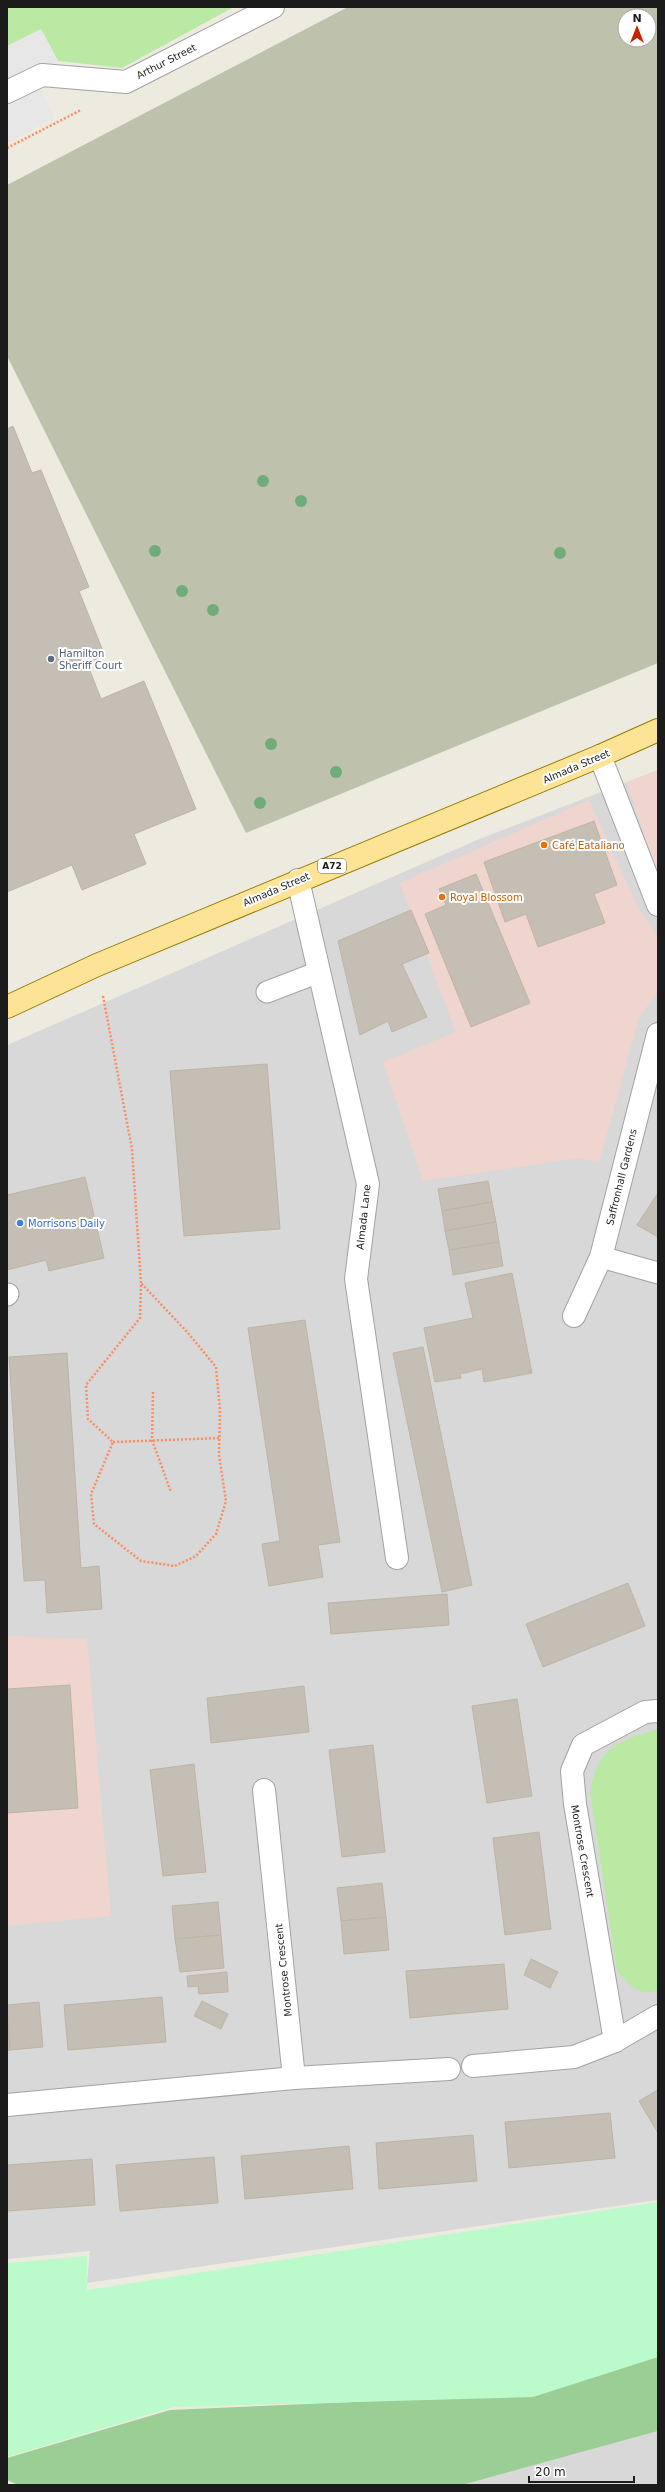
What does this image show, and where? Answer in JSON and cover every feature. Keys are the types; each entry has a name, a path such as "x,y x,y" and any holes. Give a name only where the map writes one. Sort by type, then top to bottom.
{"main road":[{"name":"Almada Street","path":"7,1007 96,965 600,756 658,730"}],"street":[{"name":"Arthur Street","path":"7,92 42,75 126,82 273,7"},
{"path":"600,756 658,905"},
{"name":"Almada Lane","path":"298,880 368,1184 356,1279 397,1558"},
{"name":"Saffronhall Gardens","path":"574,1316 600,1257 658,1034"},
{"name":"Montrose Crescent","path":"615,2041 575,1804 572,1771 583,1744 645,1712 658,1711"},
{"name":"Montrose Crescent","path":"264,1790 294,2078"},
{"path":"473,2066 574,2058 615,2041 658,2016"},
{"path":"7,2105 294,2078 449,2069"}],"lane":[{"path":"267,992 319,972"},
{"path":"600,1257 658,1273"}],"path":[{"path":"7,148 87,106"},
{"path":"96,965 132,1148 141,1283 140,1318 86,1385 88,1419 113,1442 220,1438"},
{"path":"113,1442 91,1494 94,1524 141,1561 176,1566 196,1556 216,1534 226,1501 219,1455 220,1438 216,1366 188,1332 141,1283"},
{"path":"153,1392 152,1440 171,1492"}],"shaded area":[{"path":"348,7 658,7 658,663 246,833 7,356 7,185"},
{"path":"41,29 58,61 33,74 55,118 7,143 7,46"},
{"path":"658,770 658,2200 87,2283 90,2251 7,2259 7,1045 477,840"},
{"path":"658,770 658,877 627,782"},
{"path":"589,800 637,905 658,938 658,992 639,1017 599,1163 580,1158 423,1181 383,1062 456,1032 400,883"},
{"path":"7,1636 87,1639 111,1916 7,1926"},
{"path":"658,2431 658,2485 462,2485"}],"green space":[{"path":"7,7 234,7 122,68 58,61 41,29 7,46"},
{"path":"658,1729 658,1990 646,1992 640,1991 630,1985 617,1971 590,1793 593,1778 598,1766 604,1756 611,1749 631,1738"},
{"path":"658,2202 658,2357 533,2397 174,2407 7,2457 7,2263 87,2256 87,2290"},
{"path":"658,2357 658,2431 462,2485 18,2485 7,2480 7,2458 170,2410 424,2399"}],"building":[{"name":"Hamilton Sheriff Court","path":"13,426 32,473 41,470 89,587 79,591 105,656 87,663 101,699 144,681 196,809 134,834 146,864 82,890 72,865 7,892 7,429"},
{"path":"594,821 617,885 594,894 605,923 538,947 526,914 505,922 484,862"},
{"path":"476,874 530,1003 471,1027 425,914 446,905 439,889"},
{"path":"411,910 429,953 402,964 427,1017 392,1032 388,1021 360,1035 338,941"},
{"path":"267,1064 280,1229 184,1236 170,1071"},
{"path":"85,1177 104,1258 49,1271 46,1260 7,1270 7,1195"},
{"path":"488,1181 492,1202 442,1211 438,1189"},
{"path":"658,1193 658,1237 637,1225"},
{"path":"492,1202 496,1222 445,1231 442,1211"},
{"path":"496,1222 499,1242 449,1250 445,1231"},
{"path":"499,1242 503,1266 453,1275 449,1250"},
{"path":"512,1273 532,1373 484,1382 482,1369 460,1374 461,1378 435,1382 424,1328 473,1318 465,1283"},
{"path":"305,1320 340,1542 318,1545 323,1577 269,1586 262,1544 280,1541 248,1328"},
{"path":"423,1347 472,1585 442,1592 393,1353"},
{"path":"67,1353 81,1568 99,1566 102,1609 47,1613 45,1580 24,1581 9,1357"},
{"path":"628,1583 645,1626 543,1667 526,1624"},
{"path":"447,1594 449,1625 331,1634 328,1603"},
{"path":"70,1685 78,1808 7,1813 7,1689"},
{"path":"304,1686 309,1732 211,1743 207,1698"},
{"path":"517,1699 532,1796 487,1803 472,1706"},
{"path":"373,1745 385,1852 342,1857 329,1750"},
{"path":"194,1764 206,1872 163,1876 150,1770"},
{"path":"539,1832 551,1929 505,1935 493,1838"},
{"path":"382,1883 386,1917 341,1921 337,1888"},
{"path":"218,1902 221,1935 175,1939 172,1906"},
{"path":"386,1917 389,1950 344,1954 341,1921"},
{"path":"221,1935 224,1968 180,1972 175,1939"},
{"path":"531,1959 558,1972 550,1988 524,1975"},
{"path":"504,1964 508,2009 410,2018 406,1971"},
{"path":"227,1972 228,1992 199,1994 198,1986 188,1987 187,1976"},
{"path":"162,1997 166,2042 68,2050 64,2005"},
{"path":"202,2001 228,2014 221,2029 194,2016"},
{"path":"39,2002 43,2047 10,2050 7,2005"},
{"path":"7,2015 10,2050 7,2051"},
{"path":"658,2090 658,2133 639,2101"},
{"path":"610,2113 615,2158 509,2168 505,2122"},
{"path":"473,2135 477,2181 379,2189 376,2143"},
{"path":"349,2146 353,2189 245,2199 241,2156"},
{"path":"214,2157 218,2203 120,2211 116,2165"},
{"path":"92,2159 95,2205 7,2211 7,2165"}],"place":[{"name":"Hamilton Sheriff Court","path":"51,659"},
{"name":"Café Eataliano","path":"544,845"},
{"name":"Royal Blossom","path":"442,897"},
{"name":"Morrisons Daily","path":"20,1223"}]}
